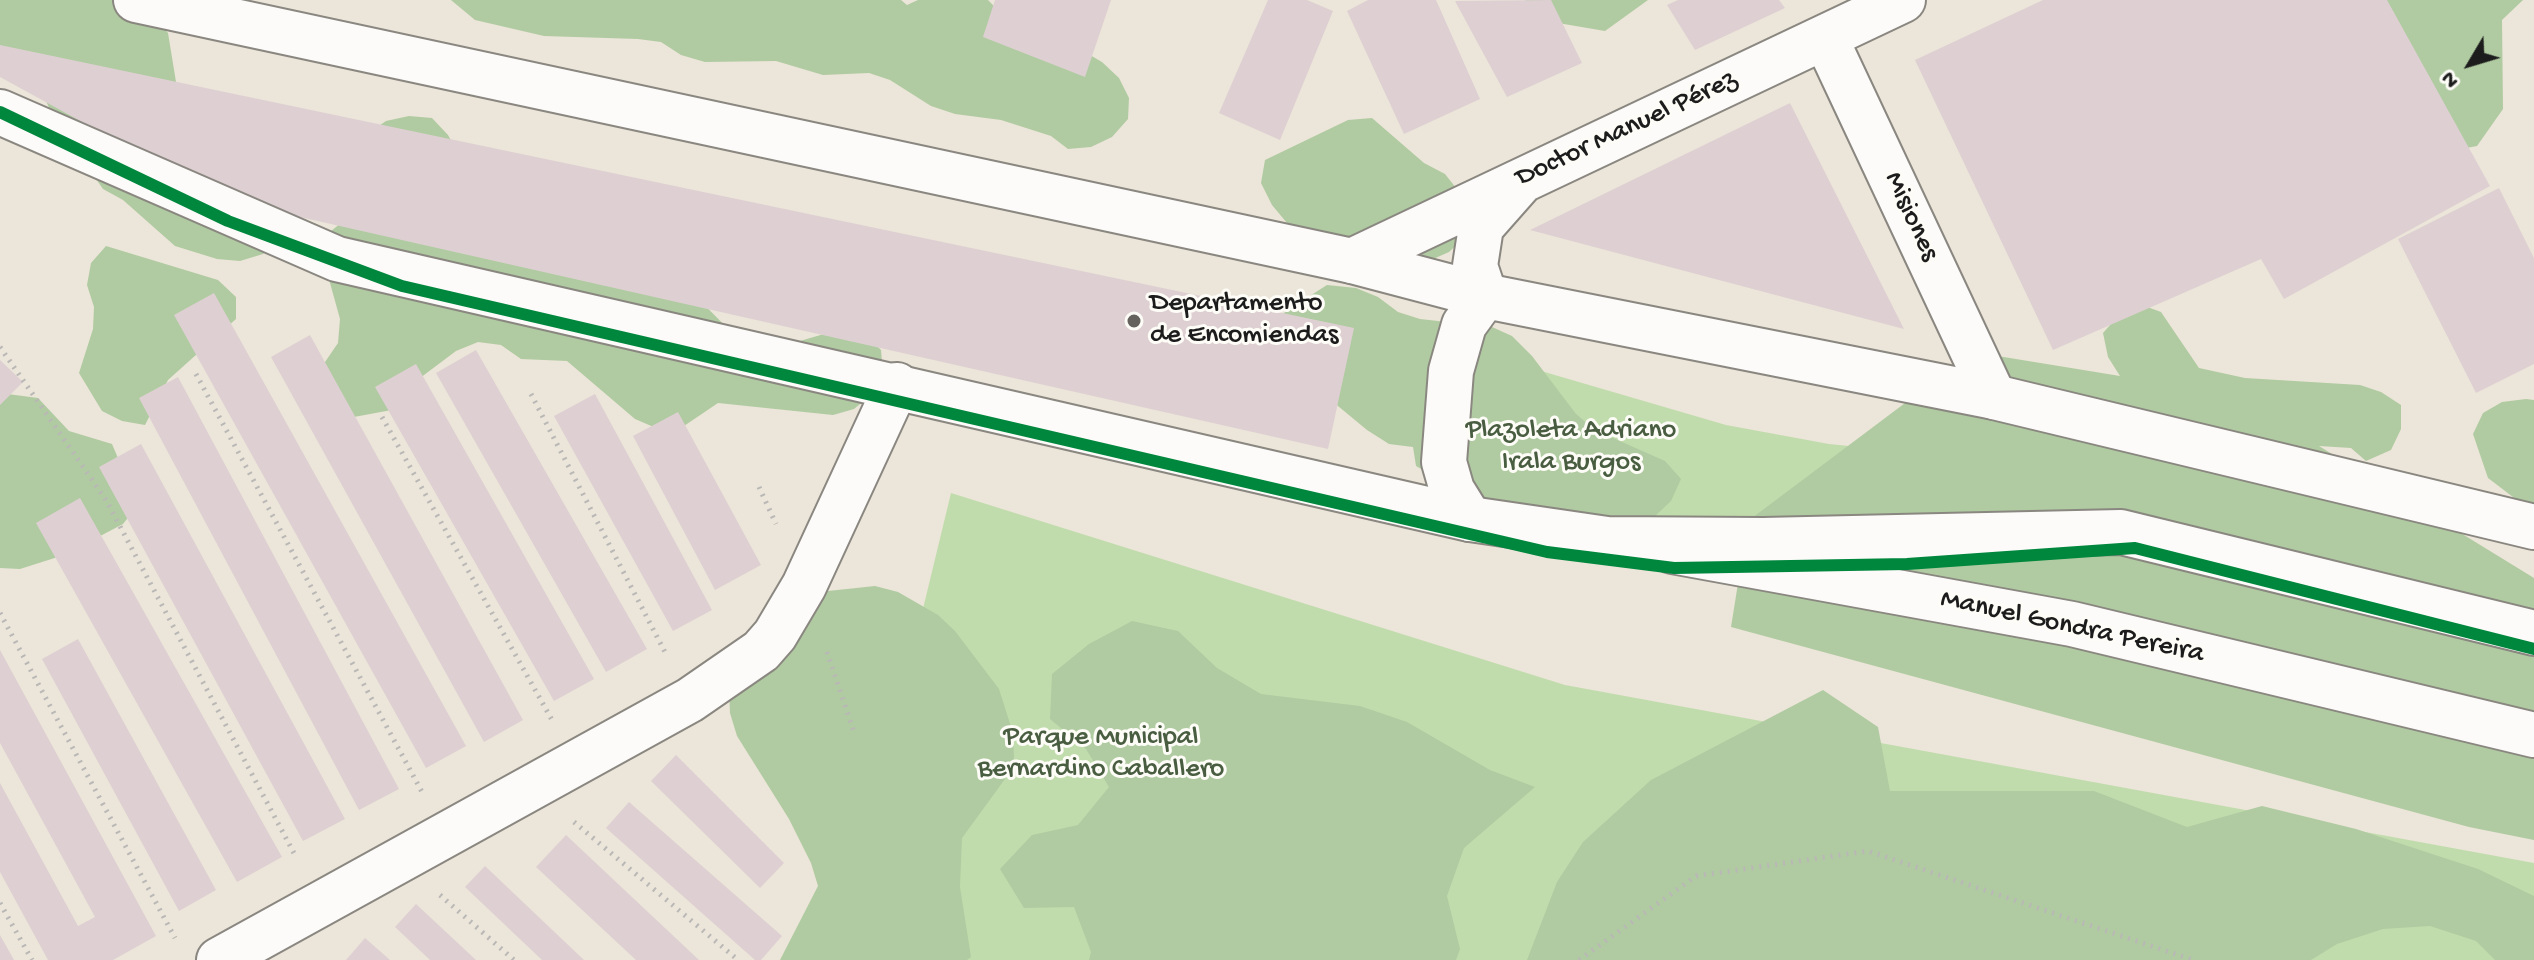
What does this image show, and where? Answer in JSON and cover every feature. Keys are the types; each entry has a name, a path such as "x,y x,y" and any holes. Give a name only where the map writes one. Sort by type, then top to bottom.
{"main road":[{"path":"136,0 1352,261 1485,296 1994,397 2534,527"},
{"name":"Doctor Manuel Pérez","path":"1352,261 1903,0"},
{"name":"Misiones","path":"1825,37 1994,397"},
{"path":"0,112 337,259 897,385 1470,519 1607,539 1763,540 2121,532 2534,633"},
{"path":"1485,296 1475,266 1481,227 1526,177"},
{"path":"1470,519 1452,490 1444,462 1451,371 1464,325 1485,296"},
{"path":"199,953 321,904 690,700 761,651 775,635 804,586 897,385"},
{"name":"Manuel Gondra Pereira","path":"1607,539 2072,624 2534,735"}],"path":[{"path":"0,347 106,500 321,904"},
{"path":"196,374 446,836"},
{"path":"531,394 690,700"},
{"path":"382,417 577,764"},
{"path":"0,613 199,953"},
{"path":"533,788 738,960"},
{"path":"1579,960 1696,876 1868,851 2193,960"},
{"path":"401,860 514,960"},
{"path":"0,903 32,960"}],"green space":[{"path":"0,0 140,0 168,33 176,82 249,142 281,237 263,254 240,261 217,259 175,246 123,200 103,189 55,120 44,97 0,66"},
{"path":"451,0 901,0 907,5 918,0 988,0 1019,32 1083,51 1102,62 1119,78 1129,98 1128,119 1112,137 1091,147 1068,149 1051,136 1001,120 955,114 931,106 890,80 869,73 823,75 776,61 705,62 681,55 661,42 638,39 544,36 475,20"},
{"path":"1525,0 1648,0 1605,31 1558,23"},
{"path":"2362,0 2523,0 2502,20 2503,109 2477,146 2424,156"},
{"path":"409,116 432,118 448,135 459,155 683,283 733,334 776,348 841,329 864,333 881,350 883,373 872,394 854,409 833,415 718,403 681,428 656,428 635,419 567,361 521,359 501,345 478,342 456,351 420,378 397,409 327,422 312,381 338,343 340,319 322,254 330,232 348,217 366,135 386,121"},
{"path":"1372,118 1424,163 1445,174 1460,193 1465,237 1449,252 1424,263 1308,235 1287,223 1272,205 1261,183 1265,160 1348,120"},
{"path":"106,246 218,280 236,297 236,319 168,380 145,425 122,421 102,411 79,373 93,329 94,307 87,285 91,263"},
{"path":"1327,285 1356,288 1378,297 1398,312 1420,319 1492,327 1512,336 1532,356 1576,414 1595,430 1665,461 1681,479 1671,501 1654,517 1612,543 1457,490 1416,466 1413,447 1389,444 1367,430 1292,368 1270,329 1286,311"},
{"path":"2139,304 2161,312 2199,368 2245,378 2360,385 2381,392 2401,405 2401,429 2391,450 2366,461 2351,448 2319,446 2534,578 2534,840 2469,827 1731,627 1748,521 1973,352 2120,376 2108,357 2103,333 2118,316"},
{"name":"Plazoleta Adriano Irala Burgos","path":"1524,366 1726,425 1829,444 1920,453 1748,521 1620,519"},
{"path":"0,393 38,398 69,431 112,444 138,505 123,524 64,555 20,569 0,568"},
{"path":"2534,400 2534,513 2488,478 2473,434 2483,413 2502,402"},
{"name":"Parque Municipal Bernardino Caballero","path":"951,493 1565,685 2534,863 2534,960 838,960"},
{"path":"875,586 898,592 938,615 955,631 999,689 1013,733 1014,758 1005,779 962,838 960,887 971,957 967,960 780,960 818,886 811,863 789,819 737,736 730,713 729,689 804,600 828,591"},
{"path":"1132,621 1178,631 1217,668 1261,694 1360,706 1407,722 1490,770 1535,787 1464,848 1447,896 1460,949 1456,960 1089,960 1091,952 1074,907 1024,908 1000,869 1032,835 1078,825 1109,787 1086,749 1050,719 1052,674 1089,644"},
{"path":"1823,690 1878,727 1890,791 2094,791 2187,827 2262,806 2356,829 2478,869 2534,896 2534,960 2495,960 2476,941 2430,926 2383,929 2337,944 2311,960 1527,960 1557,882 1583,842 1651,780"}],"building":[{"path":"995,0 1111,0 1085,77 983,37"},
{"path":"1268,0 1307,0 1333,11 1280,140 1219,113"},
{"path":"1368,0 1436,0 1480,99 1404,134 1347,11"},
{"path":"1551,0 1582,63 1507,97 1455,1"},
{"path":"1678,0 1779,0 1785,8 1695,50 1667,5"},
{"path":"2043,0 2387,0 2490,186 2284,299 2261,259 2053,350 1915,60"},
{"path":"0,45 1354,328 1328,449 291,215 95,129 0,77"},
{"path":"1790,103 1904,329 1530,230"},
{"path":"2499,188 2534,258 2534,364 2476,393 2398,239"},
{"path":"214,293 466,746 426,768 174,315"},
{"path":"310,335 523,720 484,742 271,357"},
{"path":"476,350 647,649 606,672 436,373"},
{"path":"0,360 23,382 0,405"},
{"path":"416,364 594,679 554,701 375,387"},
{"path":"178,377 399,789 359,810 139,398"},
{"path":"595,394 712,610 673,631 554,416"},
{"path":"678,412 761,565 715,590 633,436"},
{"path":"141,444 345,819 303,841 99,467"},
{"path":"80,498 282,857 237,882 36,523"},
{"path":"78,639 216,890 179,911 42,659"},
{"path":"0,650 156,936 113,960 48,960 0,872 0,783 78,926 95,917 0,743"},
{"path":"676,755 784,863 760,888 651,781"},
{"path":"629,802 782,936 761,960 755,960 606,828"},
{"path":"566,835 699,960 636,960 536,867"},
{"path":"485,866 584,960 542,960 465,887"},
{"path":"416,904 476,960 430,960 395,927"},
{"path":"0,935 14,960 0,960"},
{"path":"365,938 390,960 346,960"}],"cycle path":[{"path":"0,112 228,221 402,286 1547,552 1674,568 1907,564 2135,548 2534,649"}],"place":[{"name":"Departamento de Encomiendas","path":"1134,321"}]}
